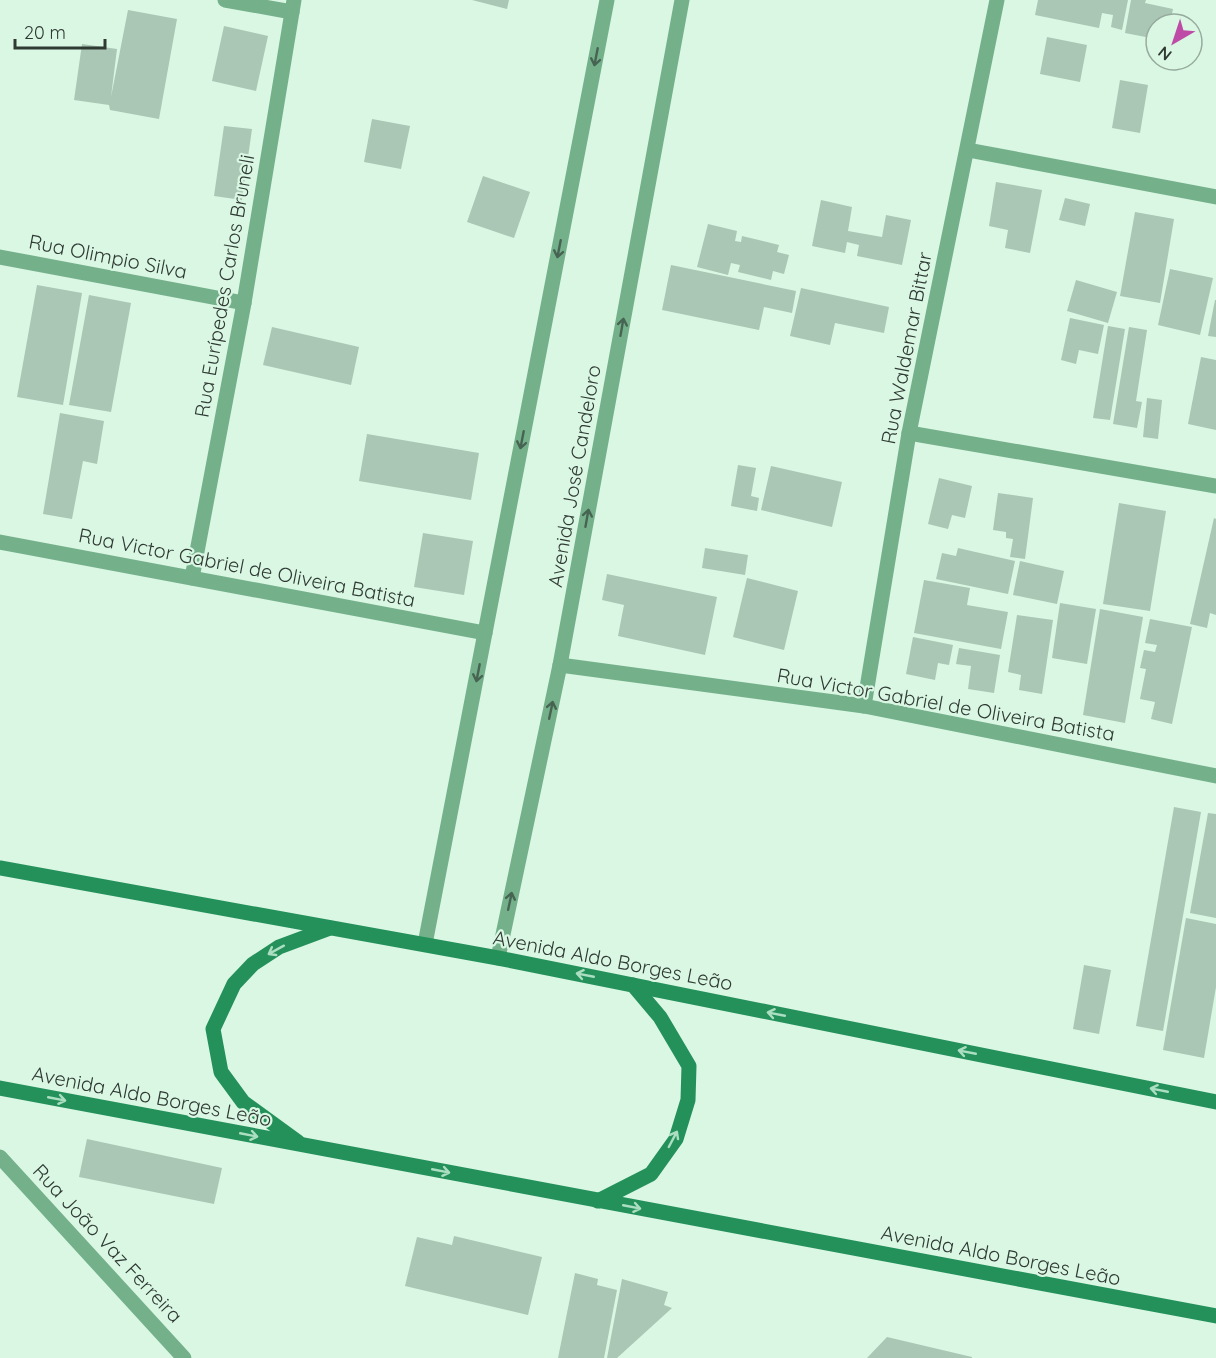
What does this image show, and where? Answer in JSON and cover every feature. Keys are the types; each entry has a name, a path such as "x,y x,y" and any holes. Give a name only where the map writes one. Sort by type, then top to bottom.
{"main road":[{"name":"Avenida Aldo Borges Leão","path":"0,868 498,958 1216,1102"},
{"path":"302,1145 243,1102 221,1072 213,1029 234,984 253,964 279,947 330,928"},
{"path":"598,1201 651,1174 676,1139 687,1100 689,1066 660,1017 633,985"},
{"name":"Avenida Aldo Borges Leão","path":"0,1088 1216,1317"}],"street":[{"path":"225,0 293,6"},
{"path":"425,945 607,0"},
{"name":"Avenida José Candeloro","path":"498,958 560,665 682,0"},
{"name":"Rua Waldemar Bittar","path":"864,706 909,433 997,0"},
{"name":"Rua Eurípedes Carlos Bruneli","path":"192,578 244,303 293,6"},
{"path":"968,150 1216,197"},
{"name":"Rua Olimpio Silva","path":"0,257 244,303"},
{"path":"909,433 1216,486"},
{"name":"Rua Victor Gabriel de Oliveira Batista","path":"0,542 485,633"},
{"name":"Rua Victor Gabriel de Oliveira Batista","path":"560,665 864,706 1216,776"},
{"name":"Rua João Vaz Ferreira","path":"0,1157 184,1358"}],"building":[{"path":"472,0 509,0 507,9"},
{"path":"1038,0 1128,0 1122,30 1111,27 1113,15 1102,13 1099,28 1035,15"},
{"path":"1131,0 1146,0 1145,3 1173,9 1172,12 1144,12 1144,37 1125,33"},
{"path":"128,10 177,19 159,119 110,110 109,105 74,100 82,44 117,49 111,97"},
{"path":"224,26 268,36 256,91 212,81"},
{"path":"1047,37 1087,45 1080,82 1040,74"},
{"path":"1120,80 1148,85 1140,133 1112,128"},
{"path":"372,119 410,126 401,169 364,162"},
{"path":"224,126 252,129 242,200 214,196"},
{"path":"483,176 530,192 514,238 467,222"},
{"path":"996,182 1042,190 1030,253 1005,248 1008,230 989,226"},
{"path":"1065,198 1090,204 1085,226 1059,220"},
{"path":"821,200 852,207 848,231 882,237 886,215 911,220 902,265 857,256 859,245 847,242 845,253 812,246"},
{"path":"1135,212 1174,219 1160,303 1120,296"},
{"path":"708,224 737,231 735,241 741,242 742,236 779,245 777,252 789,255 784,274 773,271 771,280 738,272 740,265 731,263 728,275 697,267"},
{"path":"671,265 796,291 792,313 764,307 759,330 662,310"},
{"path":"1170,269 1213,278 1200,335 1158,325"},
{"path":"1076,280 1117,292 1108,323 1067,311"},
{"path":"37,285 82,293 63,405 17,397"},
{"path":"801,288 889,307 884,333 835,323 830,345 790,336"},
{"path":"89,295 131,303 111,412 69,405"},
{"path":"1216,300 1216,337 1208,336"},
{"path":"1070,318 1104,325 1098,354 1079,350 1076,364 1061,360"},
{"path":"1108,326 1125,329 1110,420 1093,418"},
{"path":"272,327 359,347 351,385 263,365"},
{"path":"1129,327 1147,330 1136,401 1142,402 1137,428 1113,424"},
{"path":"1201,357 1216,360 1216,430 1188,424"},
{"path":"1147,398 1162,400 1158,439 1143,437"},
{"path":"60,413 104,421 97,464 83,461 72,519 43,514"},
{"path":"367,434 479,453 471,500 359,481"},
{"path":"738,465 756,468 751,496 759,498 757,511 731,506"},
{"path":"771,466 842,482 832,527 761,510"},
{"path":"939,478 972,486 965,518 952,515 948,529 928,524"},
{"path":"998,493 1033,498 1025,559 1010,557 1013,539 1006,538 1006,532 993,530"},
{"path":"1119,503 1166,511 1150,611 1103,604"},
{"path":"1214,518 1216,519 1216,615 1210,613 1207,628 1190,624"},
{"path":"423,533 473,541 464,595 414,587"},
{"path":"705,548 748,555 745,575 702,568"},
{"path":"958,548 1015,561 1008,594 936,579 942,553 956,556"},
{"path":"1020,561 1064,571 1057,604 1013,595"},
{"path":"607,574 717,597 705,655 618,636 624,605 602,600"},
{"path":"747,578 798,591 784,650 733,637"},
{"path":"924,580 970,588 967,605 1008,612 1001,649 914,633"},
{"path":"1060,603 1096,609 1087,664 1052,658"},
{"path":"1100,609 1143,617 1125,723 1083,715"},
{"path":"1017,615 1053,620 1042,694 1019,690 1021,675 1008,672"},
{"path":"1150,619 1192,627 1172,724 1151,719 1155,702 1140,699 1146,669 1140,668 1144,650 1155,652 1157,645 1145,643"},
{"path":"913,637 953,645 949,665 938,663 935,680 906,674"},
{"path":"959,648 1000,655 994,693 968,689 971,666 956,664"},
{"path":"1174,807 1201,812 1163,1031 1136,1026"},
{"path":"1208,813 1216,814 1216,918 1190,913"},
{"path":"1186,918 1216,924 1216,987 1204,1058 1163,1050"},
{"path":"1084,965 1111,970 1099,1034 1073,1029"},
{"path":"87,1139 222,1168 214,1204 79,1177"},
{"path":"454,1236 542,1257 528,1315 405,1286 417,1237 452,1245"},
{"path":"575,1273 598,1279 597,1285 617,1290 604,1358 558,1358"},
{"path":"622,1279 668,1292 664,1305 672,1308 617,1358 607,1358"},
{"path":"887,1337 972,1357 972,1358 867,1358"}]}
